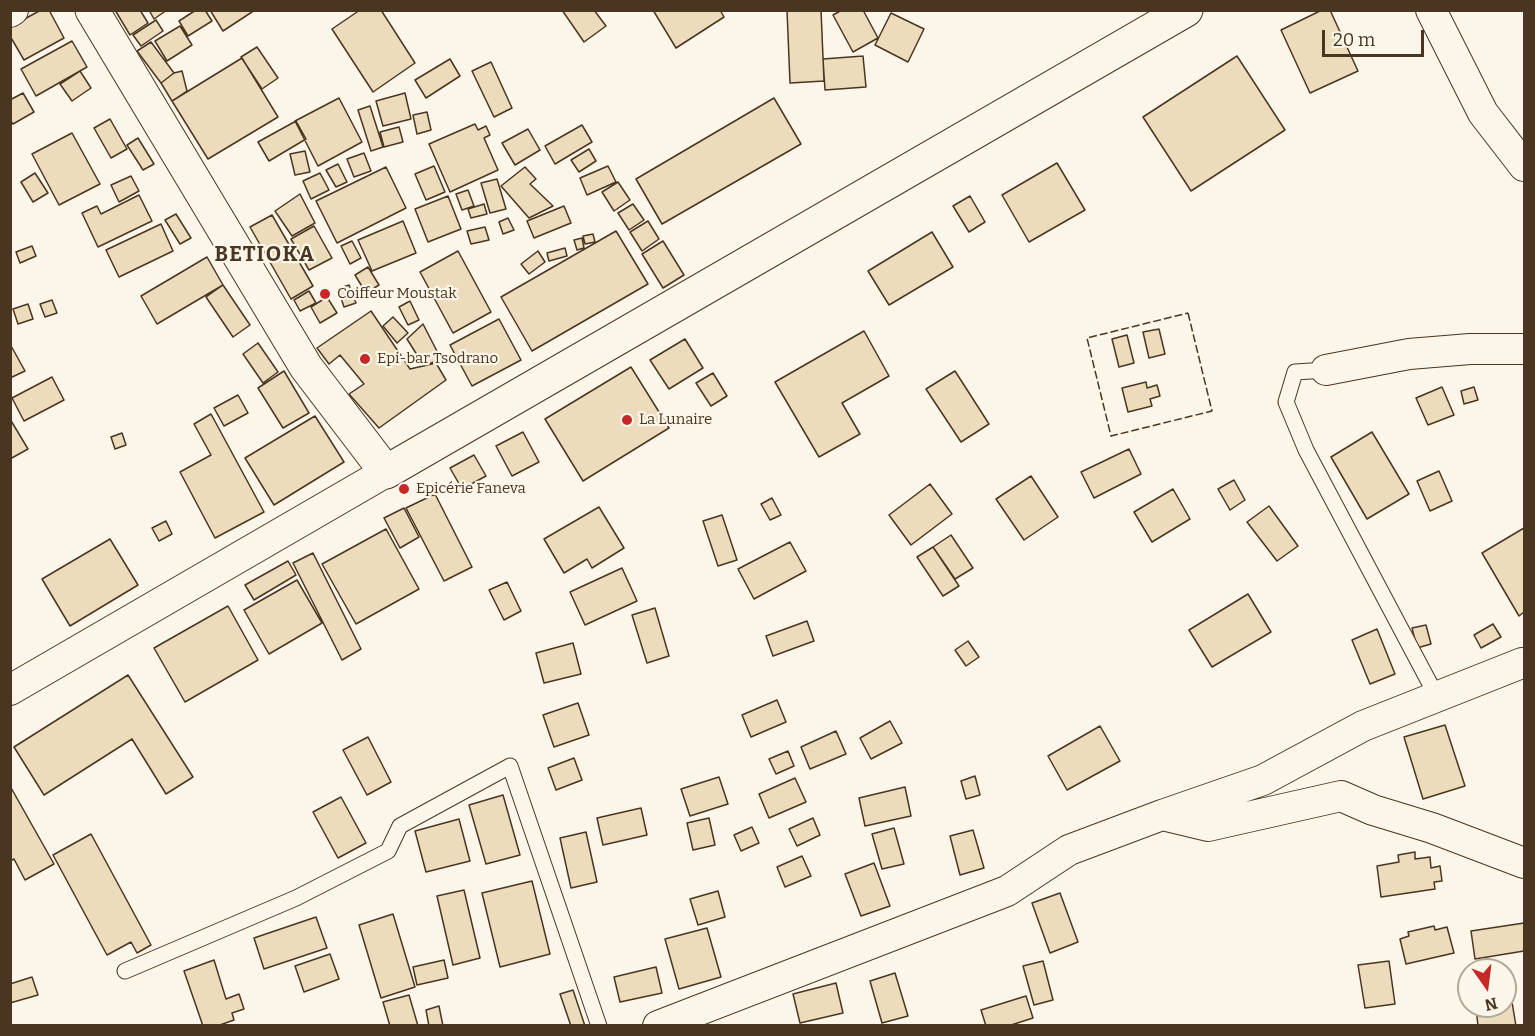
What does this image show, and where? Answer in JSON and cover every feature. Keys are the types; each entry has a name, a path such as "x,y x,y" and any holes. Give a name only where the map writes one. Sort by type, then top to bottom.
{"main road":[{"path":"92,10 306,367 386,472 1186,10"}],"street":[{"path":"1431,10 1483,113 1524,166"},
{"path":"1326,370 1409,354 1470,349 1524,349"},
{"path":"10,690 386,472"},
{"path":"658,1026 681,1015 1007,891 1069,850 1162,814 1263,780 1363,726 1522,663"},
{"path":"1162,814 1208,826 1341,796 1372,810 1432,828 1524,863"}],"lane":[{"path":"1326,370 1295,372 1286,402 1311,460 1437,697"},
{"path":"125,971 296,898 388,851 400,826 510,766 599,1026"}],"building":[{"path":"41,10 49,10 64,38 24,60 10,36 10,27"},
{"path":"115,10 140,10 148,23 130,35"},
{"path":"149,10 167,10 154,19"},
{"path":"196,10 205,10 212,21 188,36 179,21"},
{"path":"210,10 255,10 223,31"},
{"path":"360,10 381,10 415,63 373,92 332,29"},
{"path":"562,10 594,10 606,26 584,42"},
{"path":"653,10 720,10 724,17 676,48"},
{"path":"787,10 821,10 824,81 790,83"},
{"path":"842,10 863,10 878,38 853,52 833,15"},
{"path":"1322,10 1330,10 1358,71 1310,93 1281,30"},
{"path":"891,13 924,29 908,62 875,45"},
{"path":"156,20 163,31 141,46 133,35"},
{"path":"180,26 192,45 167,61 155,41"},
{"path":"72,41 87,67 36,96 21,69"},
{"path":"151,42 174,73 161,83 137,51"},
{"path":"257,47 278,78 262,89 241,57"},
{"path":"863,56 866,87 825,90 823,59"},
{"path":"1237,56 1285,130 1191,191 1143,117"},
{"path":"242,58 278,117 208,159 172,101"},
{"path":"450,59 460,76 426,98 415,80"},
{"path":"491,62 512,108 494,117 472,71"},
{"path":"80,71 91,88 72,101 60,84"},
{"path":"182,71 187,91 172,101 161,83 174,73"},
{"path":"23,93 34,112 13,124 10,120 10,100"},
{"path":"405,93 411,119 383,126 376,101"},
{"path":"339,98 362,142 318,166 295,121"},
{"path":"774,98 801,144 662,224 636,179"},
{"path":"370,106 383,147 371,151 358,110"},
{"path":"427,112 431,130 417,134 413,115"},
{"path":"110,119 127,149 111,158 94,128"},
{"path":"296,121 306,139 269,161 258,142"},
{"path":"475,124 478,130 486,126 490,135 484,138 498,170 450,192 429,144"},
{"path":"582,125 592,142 555,164 545,146"},
{"path":"399,127 403,142 384,147 380,132"},
{"path":"528,129 540,150 515,165 502,143"},
{"path":"72,133 100,184 59,205 32,154"},
{"path":"138,138 154,164 143,170 127,145"},
{"path":"589,149 596,161 579,172 571,160"},
{"path":"305,151 310,172 295,175 290,154"},
{"path":"364,153 371,171 354,177 347,159"},
{"path":"1057,163 1085,210 1029,242 1002,195"},
{"path":"338,164 347,182 336,187 326,170"},
{"path":"434,166 445,192 426,200 415,174"},
{"path":"608,166 616,182 587,195 580,178"},
{"path":"386,167 406,208 337,243 316,201"},
{"path":"525,167 536,179 530,184 553,206 529,218 501,186"},
{"path":"35,173 48,193 33,202 21,182"},
{"path":"320,173 329,190 311,199 303,181"},
{"path":"131,176 139,191 119,202 111,185"},
{"path":"497,179 506,209 490,213 481,183"},
{"path":"618,182 630,200 614,211 602,192"},
{"path":"468,190 474,206 462,210 456,194"},
{"path":"300,194 315,223 292,236 275,211"},
{"path":"139,195 152,221 98,247 82,213 97,206 101,214"},
{"path":"448,196 461,229 428,242 415,209"},
{"path":"970,196 985,222 969,232 953,206"},
{"path":"484,204 487,214 471,218 468,209"},
{"path":"633,204 644,220 629,230 618,213"},
{"path":"564,206 571,223 534,238 527,221"},
{"path":"176,214 191,238 180,244 165,220"},
{"path":"272,215 313,286 291,299 250,227"},
{"path":"508,218 514,230 503,234 499,222"},
{"path":"403,221 416,253 372,271 358,240"},
{"path":"648,221 659,239 642,251 630,232"},
{"path":"161,224 173,251 119,277 106,250"},
{"path":"314,226 332,258 309,270 291,239"},
{"path":"485,227 489,240 471,244 467,231"},
{"path":"616,231 648,284 532,351 501,297"},
{"path":"932,232 953,267 889,305 868,271"},
{"path":"593,234 595,242 585,244 583,236"},
{"path":"582,238 584,248 577,250 574,240"},
{"path":"352,241 361,258 350,264 341,246"},
{"path":"663,241 684,275 663,288 642,254"},
{"path":"32,246 36,256 20,263 16,252"},
{"path":"565,248 567,256 549,261 547,253"},
{"path":"458,251 491,312 453,333 420,272"},
{"path":"538,251 545,262 529,274 521,264"},
{"path":"207,257 223,285 157,324 141,296"},
{"path":"368,267 379,285 366,293 355,275"},
{"path":"223,285 250,325 233,337 206,297"},
{"path":"349,285 356,303 344,307 338,289"},
{"path":"309,291 316,303 300,311 294,300"},
{"path":"327,297 337,313 320,323 311,307"},
{"path":"52,300 57,313 45,317 40,304"},
{"path":"410,301 419,320 408,325 399,307"},
{"path":"28,304 33,319 18,324 13,309"},
{"path":"371,311 410,369 436,363 446,380 379,428 349,394 364,384 340,355 329,364 317,348"},
{"path":"393,317 408,333 397,343 383,326"},
{"path":"499,319 521,360 472,386 450,345"},
{"path":"423,324 441,359 424,366 407,339"},
{"path":"1159,329 1165,354 1149,358 1143,332"},
{"path":"864,331 889,376 842,403 860,434 819,457 775,382"},
{"path":"1127,335 1134,363 1119,367 1112,339"},
{"path":"685,339 703,368 669,389 650,360"},
{"path":"258,343 278,372 263,383 243,354"},
{"path":"10,344 25,371 10,378"},
{"path":"631,367 669,428 583,481 545,419"},
{"path":"284,371 309,413 283,428 258,388"},
{"path":"955,371 989,424 961,442 926,389"},
{"path":"713,373 727,396 711,406 696,383"},
{"path":"52,377 64,400 24,421 12,398"},
{"path":"1146,382 1147,388 1157,385 1160,396 1150,399 1152,406 1128,412 1122,388"},
{"path":"1442,387 1454,415 1428,425 1416,398"},
{"path":"1474,387 1478,400 1464,404 1461,391"},
{"path":"238,395 248,413 224,426 214,408"},
{"path":"211,414 264,512 215,538 180,472 211,455 194,424"},
{"path":"315,416 344,462 274,505 245,458"},
{"path":"10,419 28,449 10,459"},
{"path":"523,432 539,462 512,476 496,446"},
{"path":"1372,432 1409,494 1367,519 1331,457"},
{"path":"122,433 126,445 115,449 111,437"},
{"path":"1129,449 1141,474 1094,498 1081,472"},
{"path":"474,455 486,476 462,489 450,468"},
{"path":"1439,471 1452,501 1430,511 1417,481"},
{"path":"1031,476 1058,517 1024,540 996,499"},
{"path":"1234,480 1245,500 1230,510 1218,489"},
{"path":"930,484 952,514 911,545 889,515"},
{"path":"1173,489 1190,519 1152,542 1134,512"},
{"path":"435,494 472,567 444,581 406,508"},
{"path":"772,498 781,515 770,520 761,504"},
{"path":"1269,506 1298,546 1277,561 1247,522"},
{"path":"599,507 624,548 592,568 587,559 564,573 544,539"},
{"path":"404,508 419,537 400,548 384,518"},
{"path":"722,515 737,560 718,566 703,521"},
{"path":"166,521 172,534 159,541 152,528"},
{"path":"1524,528 1524,612 1519,616 1482,553"},
{"path":"386,529 419,589 356,624 322,564"},
{"path":"951,535 973,568 955,579 933,547"},
{"path":"110,539 138,585 70,626 42,579"},
{"path":"790,542 806,571 754,599 738,569"},
{"path":"933,547 959,586 943,596 917,557"},
{"path":"313,553 361,649 342,660 293,563"},
{"path":"288,561 296,575 254,600 245,585"},
{"path":"622,568 637,601 585,625 570,592"},
{"path":"297,580 322,623 269,654 244,610"},
{"path":"507,582 521,611 504,620 489,590"},
{"path":"1248,594 1271,632 1212,667 1189,630"},
{"path":"228,606 258,660 185,702 154,648"},
{"path":"655,608 669,656 647,663 632,615"},
{"path":"807,621 814,641 773,656 766,636"},
{"path":"1493,624 1501,637 1481,648 1474,635"},
{"path":"1426,625 1431,644 1417,648 1412,628"},
{"path":"1377,629 1395,674 1370,684 1352,640"},
{"path":"968,641 979,657 966,666 955,650"},
{"path":"573,643 581,674 544,683 536,653"},
{"path":"128,675 193,777 166,794 132,739 44,795 14,747"},
{"path":"777,700 786,722 751,737 742,715"},
{"path":"578,703 589,735 554,747 543,715"},
{"path":"890,721 902,743 871,759 860,738"},
{"path":"1445,725 1465,786 1423,799 1404,737"},
{"path":"1100,726 1120,761 1067,790 1048,756"},
{"path":"836,731 846,754 810,769 801,747"},
{"path":"368,737 391,782 367,795 343,750"},
{"path":"788,751 794,766 776,774 769,759"},
{"path":"574,758 582,780 556,790 548,768"},
{"path":"975,776 980,795 966,799 961,781"},
{"path":"719,777 728,804 690,816 681,789"},
{"path":"795,778 806,802 769,818 759,794"},
{"path":"10,786 54,864 25,880 14,859 10,861"},
{"path":"905,787 911,816 865,826 859,798"},
{"path":"503,795 520,855 486,864 469,805"},
{"path":"341,797 366,843 338,858 313,812"},
{"path":"641,808 647,835 603,845 597,818"},
{"path":"709,818 715,845 693,850 687,823"},
{"path":"813,818 820,835 797,846 789,829"},
{"path":"459,819 470,861 426,872 415,831"},
{"path":"752,827 759,843 741,851 734,835"},
{"path":"894,828 904,864 882,869 872,834"},
{"path":"973,830 984,868 960,875 950,836"},
{"path":"586,832 597,882 571,888 560,838"},
{"path":"91,834 151,945 137,953 131,942 107,955 53,855"},
{"path":"1415,852 1415,859 1430,857 1431,868 1440,866 1442,881 1434,882 1435,889 1381,897 1377,866 1399,862 1398,855"},
{"path":"802,856 811,876 785,887 777,867"},
{"path":"874,863 890,906 861,916 845,874"},
{"path":"532,881 550,954 500,967 482,893"},
{"path":"464,890 480,958 453,965 437,896"},
{"path":"718,891 725,917 698,925 690,899"},
{"path":"1060,893 1078,942 1050,953 1032,903"},
{"path":"393,914 415,987 381,998 359,925"},
{"path":"316,917 327,948 264,969 254,938"},
{"path":"1524,923 1524,951 1475,958 1471,931"},
{"path":"1434,926 1435,930 1447,927 1454,953 1406,964 1400,939 1409,936 1408,932"},
{"path":"707,928 721,977 679,989 665,939"},
{"path":"330,954 339,979 304,992 295,966"},
{"path":"214,960 226,999 239,994 244,1009 232,1013 234,1020 217,1026 203,1026 184,971"},
{"path":"444,960 448,978 417,985 413,967"},
{"path":"1043,961 1053,1000 1034,1005 1023,966"},
{"path":"1389,961 1395,1004 1365,1008 1358,965"},
{"path":"656,967 662,993 620,1002 614,977"},
{"path":"895,973 908,1016 882,1023 870,981"},
{"path":"32,977 38,995 10,1003 10,984"},
{"path":"836,983 843,1013 800,1023 793,994"},
{"path":"573,990 585,1026 571,1026 560,994"},
{"path":"409,995 418,1026 390,1026 383,1002"},
{"path":"1026,996 1033,1018 1008,1026 986,1026 981,1010"},
{"path":"439,1006 443,1026 429,1026 426,1010"},
{"path":"1477,1018 1515,1018 1516,1026 1478,1026"}],"fence":[{"path":"1188,313 1212,411 1111,436 1087,338 1188,313"}],"place":[{"name":"Coiffeur Moustak","path":"325,294"},
{"name":"Epi-bar Tsodrano","path":"365,359"},
{"name":"La Lunaire","path":"627,420"},
{"name":"Epicérie Faneva","path":"404,489"}],"district":[{"name":"BETIOKA","path":"265,255"}]}
